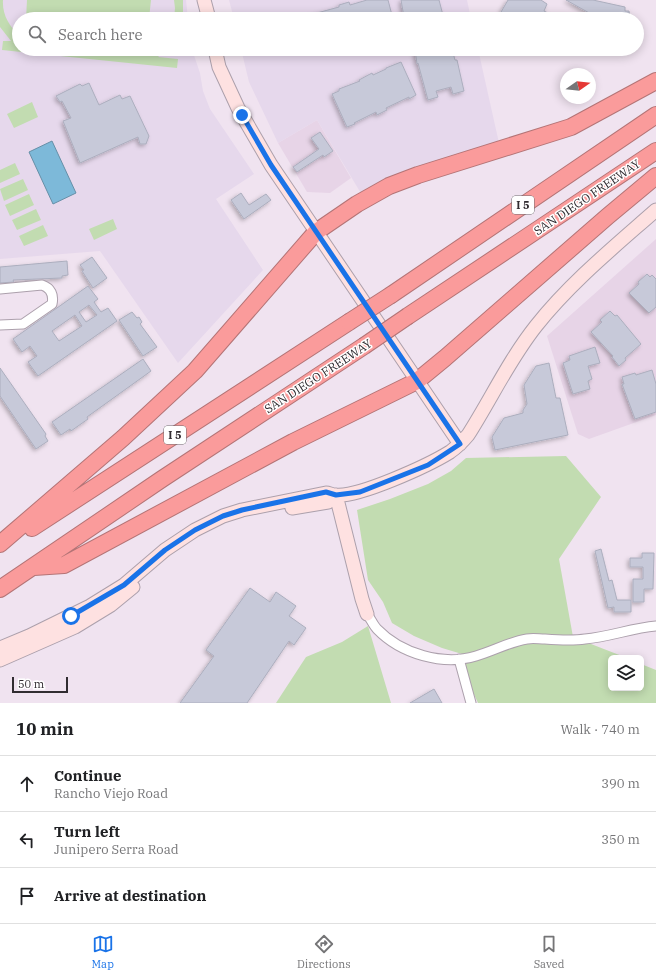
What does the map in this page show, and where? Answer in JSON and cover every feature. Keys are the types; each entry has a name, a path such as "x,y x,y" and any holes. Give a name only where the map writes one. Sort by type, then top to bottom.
{"highway":[{"path":"0,544 123,438 196,371 316,232 357,204 390,186 418,175 571,127 656,81"},
{"name":"I 5","path":"0,549 391,295 656,115"},
{"name":"SAN DIEGO FREEWAY","path":"0,589 162,479 656,151"},
{"path":"34,567 64,565 293,442 417,381 656,176"}],"main road":[{"path":"204,0 207,12"},
{"path":"217,56 219,67 238,108 271,165 460,444"},
{"path":"0,660 75,627 167,558 197,539 225,525 244,518 328,502 336,495 360,492 428,465 460,444 468,435 503,376 535,327 584,274 656,210"},
{"path":"336,495 362,599 368,614"},
{"path":"0,648 108,601"}],"street":[{"path":"0,289 42,285 48,287 52,293 53,299 52,304 23,324 0,325"},
{"path":"368,614 377,629 401,646 430,657 442,659 475,657 509,643 529,638 565,640 585,639 642,627 656,626"},
{"path":"459,659 471,703"}],"shaded area":[{"path":"0,0 186,0 187,12 12,12 12,56 194,56 200,73 203,91 210,109 254,174 216,199 263,270 178,363 100,251 0,259"},
{"path":"229,0 467,0 470,12 232,12"},
{"path":"243,56 480,56 499,143 362,195 317,120 278,143 249,82"},
{"path":"317,120 351,178 330,193 307,192 278,143"},
{"path":"656,239 656,415 589,439 578,434 547,336"}],"green space":[{"path":"0,0 3,0 5,15 12,28 12,51 2,50 3,41 11,41 0,27"},
{"path":"27,0 151,0 150,12 26,12"},
{"path":"174,0 183,0 183,12 175,12"},
{"path":"60,56 159,56 158,57 178,59 177,68"},
{"path":"32,102 38,117 14,128 7,114"},
{"path":"15,163 20,174 0,183 0,170"},
{"path":"23,179 28,190 4,201 0,189"},
{"path":"29,194 34,205 10,216 5,205"},
{"path":"36,209 41,220 17,230 12,220"},
{"path":"113,219 117,229 94,240 89,229"},
{"path":"43,225 48,236 24,246 19,236"},
{"path":"566,456 601,497 559,559 573,637 619,655 608,655 608,691 644,691 644,665 656,670 656,703 478,703 470,686 462,654 442,648 414,636 392,623 383,602 368,580 357,510 428,484 451,471 466,458"},
{"path":"368,626 391,703 276,703 306,657 342,642"}],"water":[{"path":"52,141 76,193 53,204 29,152"}],"building":[{"path":"367,0 388,0 391,12 320,12 339,7 339,5 349,2 350,5"},
{"path":"401,0 439,0 442,12 403,12"},
{"path":"508,0 541,0 547,4 544,11 546,12 501,12"},
{"path":"566,0 593,0 625,7 625,11 629,12 587,12"},
{"path":"416,56 454,56 455,60 457,60 464,91 453,94 451,87 436,91 438,97 428,100 418,63 417,64"},
{"path":"401,62 416,95 386,108 387,110 377,115 376,112 347,127 332,94 339,91 339,89 360,81 359,80 372,73 373,75"},
{"path":"89,83 99,105 120,95 122,99 130,96 149,136 146,144 140,144 138,137 80,163 63,121 71,118 62,101 60,102 56,96 80,84 82,86"},
{"path":"320,132 333,151 324,157 323,155 297,172 293,167 319,149 311,138"},
{"path":"241,193 249,205 266,194 271,200 244,219 231,200"},
{"path":"92,257 107,278 93,288 82,271 84,270 80,265"},
{"path":"67,261 68,275 62,276 62,278 13,280 14,282 0,283 0,267"},
{"path":"647,274 650,277 652,275 656,279 656,307 649,313 629,293"},
{"path":"88,286 98,299 94,302 101,312 108,308 117,321 38,376 28,362 37,356 30,346 22,352 13,339","holes":["89,305 97,315 86,322 79,312","75,315 82,326 59,341 52,331"]},
{"path":"610,311 615,316 617,315 641,344 625,358 626,360 619,366 612,357 613,356 591,332 602,322 600,320"},
{"path":"132,312 137,318 139,317 142,322 140,324 157,347 143,356 119,320"},
{"path":"595,347 600,363 588,366 592,379 588,381 590,389 573,394 563,363 570,360 569,356"},
{"path":"143,359 151,371 87,417 88,419 71,431 70,429 61,435 52,422"},
{"path":"549,363 556,398 560,398 568,435 495,450 492,437 504,418 523,413 523,410 527,404 524,385 536,366"},
{"path":"0,368 46,434 45,436 48,441 36,449 0,396"},
{"path":"652,370 656,384 656,412 635,419 622,384 624,384 622,377 635,373 636,375"},
{"path":"601,549 609,581 612,580 617,600 631,600 631,612 614,612 614,607 608,608 595,551"},
{"path":"642,553 654,553 653,589 644,589 644,602 633,602 633,579 643,579 643,567 630,567 630,558 642,558"},
{"path":"250,588 270,602 276,592 296,606 289,616 306,628 294,645 289,641 247,703 180,703 214,656 206,650"},
{"path":"434,689 442,703 410,703"}],"route":[{"path":"71,616 124,585 165,550 195,530 223,516 267,504 326,492 336,495 360,492 428,465 460,444 271,165 242,115"}]}
